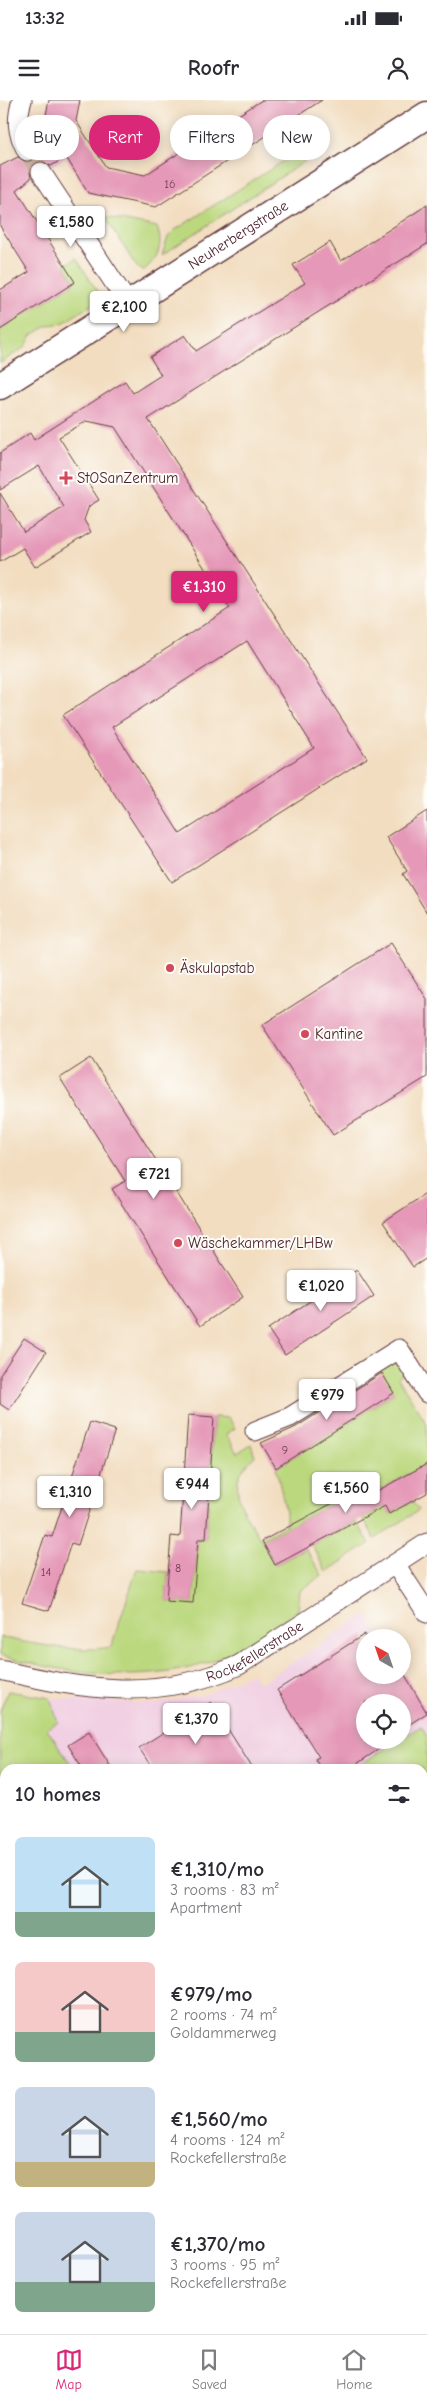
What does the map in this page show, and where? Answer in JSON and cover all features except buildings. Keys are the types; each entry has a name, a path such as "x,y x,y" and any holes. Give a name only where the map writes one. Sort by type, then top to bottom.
{"main road":[{"name":"Neuherbergstraße","path":"0,386 427,115"}],"street":[{"path":"18,115 22,100"},
{"path":"41,172 128,305"},
{"path":"255,1431 290,1417 399,1349 427,1393"},
{"name":"Rockefellerstraße","path":"0,1670 64,1685 119,1689 158,1688 212,1678 239,1665 427,1543"},
{"path":"395,1564 427,1613"}],"shaded area":[{"path":"367,1614 376,1629 356,1629 356,1684 411,1684 427,1710 427,1764 71,1764 47,1729 57,1722 50,1698 154,1704 206,1694 252,1673 260,1683"}],"green space":[{"path":"285,160 307,160 162,255 168,237 175,230"},
{"path":"105,217 157,227 160,246 156,257 143,271 136,266"},
{"path":"76,258 99,294 99,300 63,323 49,325 32,335 25,347 0,363 0,330 75,282 65,265"},
{"path":"396,1362 407,1370 398,1378 427,1424 427,1464 377,1491 372,1482 262,1541 275,1565 306,1549 322,1575 300,1591 298,1610 222,1657 185,1669 132,1675 78,1672 25,1662 0,1655 0,1637 40,1645 70,1648 98,1649 111,1647 137,1569 168,1572 166,1601 193,1603 198,1539 206,1539 214,1417 229,1418 235,1428 226,1434 237,1453 251,1444 255,1456 240,1474 238,1491 251,1525 261,1539 286,1525 286,1512 276,1468 394,1393 379,1369"},
{"path":"412,1501 419,1510 375,1539 363,1518 385,1506 390,1514"},
{"path":"356,1522 370,1543 326,1572 312,1545"},
{"path":"8,1691 50,1698 58,1722 47,1729 71,1764 0,1764 0,1711"},
{"path":"421,1726 427,1736 427,1764 361,1764 385,1749 411,1749 411,1732"}],"tunnel":[{"path":"33,160 41,172"}],"place":[{"name":"StOSanZentrum","path":"66,478"},
{"name":"Äskulapstab","path":"170,968"},
{"name":"Kantine","path":"305,1034"},
{"name":"Wäschekammer/LHBw","path":"178,1243"}]}
